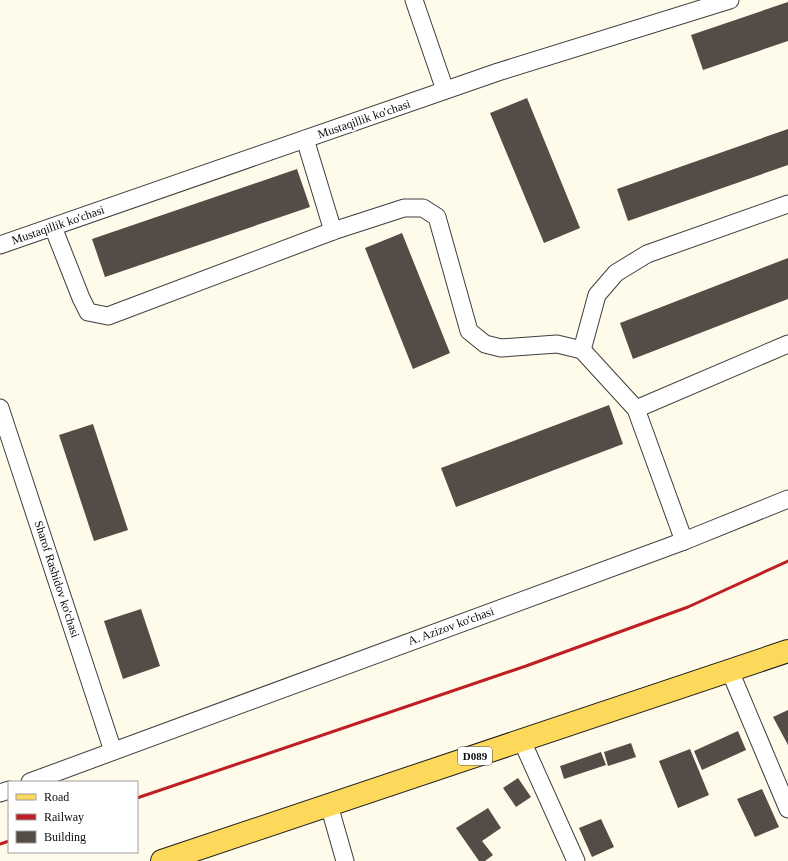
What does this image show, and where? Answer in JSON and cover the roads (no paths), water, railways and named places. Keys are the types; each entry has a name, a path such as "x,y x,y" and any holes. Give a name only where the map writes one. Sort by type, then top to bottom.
{"main road":[{"name":"D089","path":"162,861 788,651"}],"street":[{"path":"414,0 445,90"},
{"name":"Mustaqillik ko'chasi","path":"0,245 445,90 730,0"},
{"path":"305,139 333,231"},
{"path":"582,350 597,295 616,273 647,254 788,204"},
{"path":"53,227 88,312 108,316 333,231 404,208 423,208 437,217 470,331 485,344 501,348 557,344 582,350 636,410 684,541"},
{"path":"636,410 788,344"},
{"name":"Sharof Rashidov ko'chasi","path":"0,408 113,751"},
{"name":"A. Azizov ko'chasi","path":"33,781 684,541 788,499"},
{"path":"730,671 788,809"},
{"path":"522,741 576,861"},
{"path":"329,806 345,861"}],"railway":[{"path":"138,798 526,666 688,607 788,561"},
{"path":"0,844 8,841"}]}
